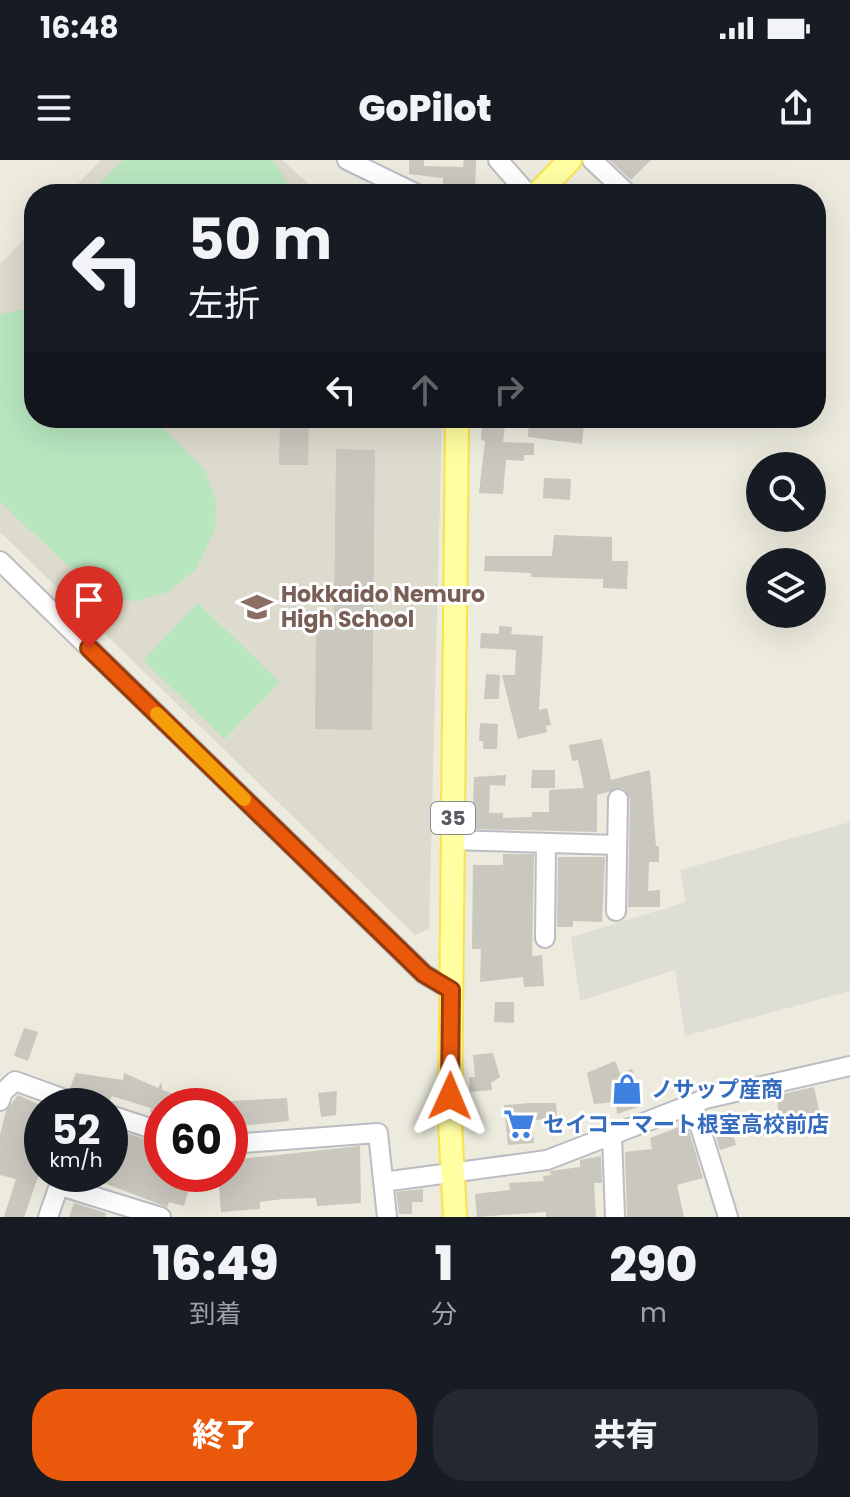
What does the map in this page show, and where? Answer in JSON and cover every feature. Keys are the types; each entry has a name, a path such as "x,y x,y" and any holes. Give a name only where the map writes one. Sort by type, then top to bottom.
{"main road":[{"path":"547,184 570,160"},
{"name":"35","path":"455,1217 451,990 457,428"}],"street":[{"path":"347,160 396,184"},
{"path":"498,160 519,184"},
{"path":"592,160 617,184"},
{"path":"0,561 424,974 451,990"},
{"path":"616,911 618,799"},
{"path":"452,840 617,845"},
{"path":"545,938 546,844"},
{"path":"383,1182 547,1160 693,1104 850,1066"},
{"path":"0,1101 3,1092 15,1081 34,1088"},
{"path":"693,1104 728,1217"},
{"path":"248,1143 378,1133 383,1182 381,1217"},
{"path":"612,1135 615,1217"},
{"path":"48,1217 57,1192"},
{"path":"93,1192 161,1217"}],"shaded area":[{"path":"101,160 282,160 309,184 78,184"},
{"name":"Hokkaido Nemuro High School","path":"24,239 24,428 442,428 429,929 415,935 0,532 0,264"},
{"path":"850,822 850,991 685,1036 675,970 580,1001 571,937 686,902 680,870"}],"green space":[{"path":"123,160 273,160 288,184 100,184"},
{"path":"24,311 24,428 163,428 205,470 216,502 215,530 195,570 170,591 136,601 103,598 0,502 0,314"},
{"path":"198,603 280,682 225,739 143,660"}],"building":[{"path":"409,160 424,160 424,166 463,167 464,160 476,160 475,184 443,184 443,178 409,174"},
{"path":"609,160 651,160 631,180"},
{"path":"280,428 309,428 308,465 279,465"},
{"path":"482,428 505,428 503,442 534,443 534,455 524,455 524,461 506,460 503,494 479,493 485,441 481,440"},
{"path":"528,428 584,428 582,444 528,437"},
{"path":"336,449 375,450 372,730 315,729 316,627 334,627"},
{"path":"544,478 571,479 570,500 543,498"},
{"path":"554,535 612,537 612,561 628,561 627,589 603,588 603,579 531,577 531,573 484,571 485,556 552,556"},
{"path":"499,626 512,627 511,634 543,636 539,710 547,708 551,725 546,726 547,732 518,739 502,675 515,675 516,650 480,648 481,633 499,634"},
{"path":"486,674 500,675 499,699 484,699"},
{"path":"480,723 498,724 497,749 483,749 483,741 479,741"},
{"path":"602,739 611,780 650,770 659,862 649,862 648,891 660,890 660,907 628,907 630,799 623,788 597,795 597,832 472,829 474,777 506,775 505,786 490,785 489,813 503,813 503,818 532,817 532,812 549,812 549,790 584,788 578,760 572,761 569,745"},
{"path":"532,770 555,770 555,788 531,788"},
{"path":"503,854 534,854 532,956 542,955 544,986 524,987 523,977 480,982 481,949 472,949 473,865 503,865"},
{"path":"558,857 605,857 602,922 573,921 573,927 557,927"},
{"path":"495,1002 514,1002 514,1023 494,1022"},
{"path":"24,1028 38,1032 28,1061 14,1056"},
{"path":"493,1053 500,1077 491,1083 492,1090 470,1092 469,1077 475,1077 473,1055"},
{"path":"615,1061 620,1073 632,1069 644,1105 617,1114 616,1102 594,1104 587,1073"},
{"path":"76,1073 123,1080 124,1073 158,1088 144,1088 144,1106 128,1101 128,1088 70,1088"},
{"path":"814,1087 820,1114 798,1118 801,1127 764,1136 758,1117 778,1111 778,1095"},
{"path":"337,1091 336,1115 321,1117 318,1093"},
{"path":"18,1095 24,1098 24,1192 33,1192 24,1217 4,1217 16,1179 0,1175 0,1135 6,1111"},
{"path":"287,1098 289,1121 248,1125 248,1100"},
{"name":"セイコーマート根室高校前店","path":"556,1103 557,1119 532,1120 534,1143 508,1145 504,1105"},
{"path":"727,1113 736,1145 720,1150 710,1117"},
{"path":"687,1124 703,1178 677,1185 684,1217 627,1217 625,1152 652,1149 650,1138"},
{"path":"128,1134 144,1138 144,1192 188,1192 184,1206 169,1202 167,1207 128,1192"},
{"path":"360,1146 361,1203 317,1206 316,1198 283,1199 260,1202 260,1209 221,1212 219,1192 248,1192 248,1158"},
{"path":"601,1156 602,1183 594,1183 596,1217 546,1217 546,1212 477,1217 475,1194 510,1190 509,1183 544,1181 543,1176 551,1175 550,1171 580,1167 580,1160"},
{"path":"423,1189 423,1202 412,1202 412,1214 399,1214 396,1192"},
{"path":"74,1203 106,1213 105,1217 69,1217"}],"slow traffic":[{"path":"157,714 244,799"}],"place":[{"name":"Hokkaido Nemuro High School","path":"257,607"},
{"name":"ノサップ産商","path":"627,1089"},
{"name":"セイコーマート根室高校前店","path":"519,1124"}],"route":[{"path":"89,648 424,974 451,990 450,1096"}]}
